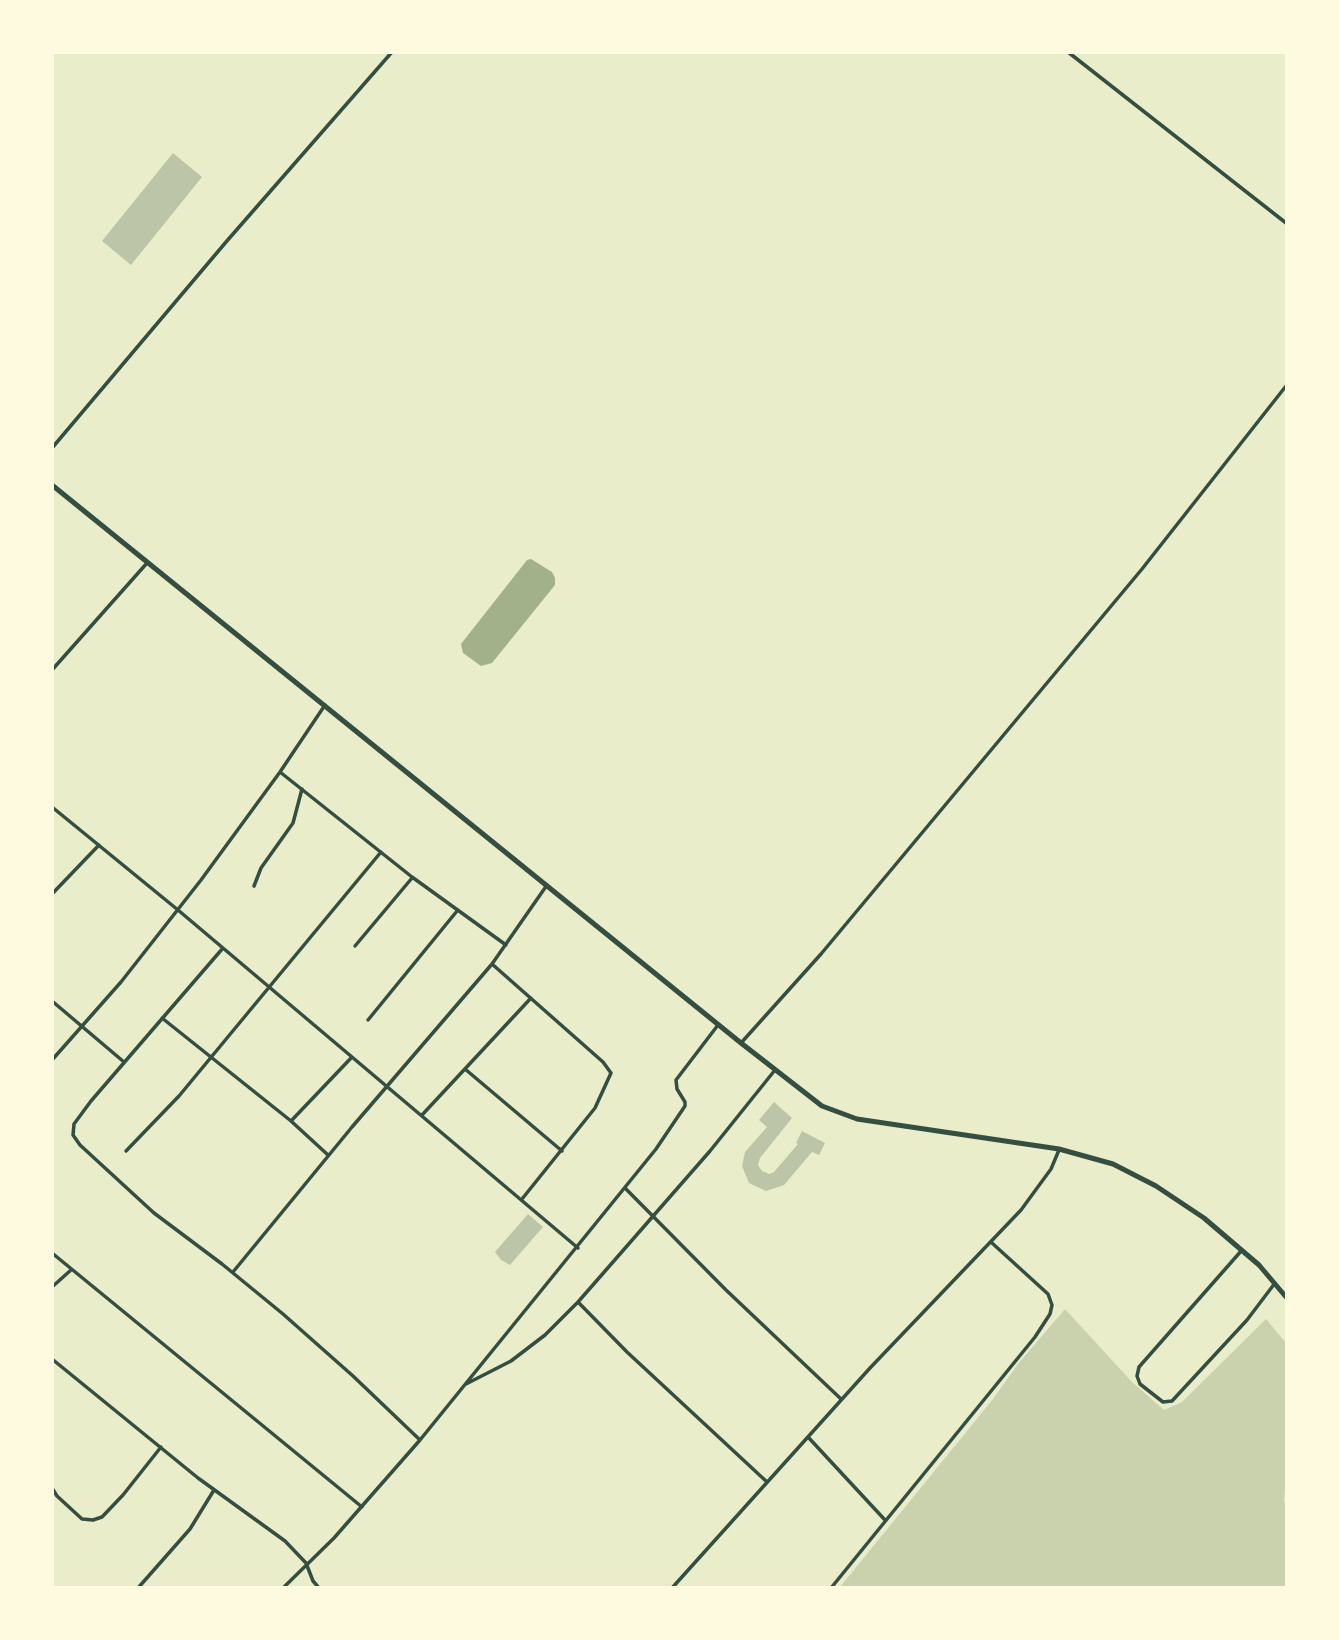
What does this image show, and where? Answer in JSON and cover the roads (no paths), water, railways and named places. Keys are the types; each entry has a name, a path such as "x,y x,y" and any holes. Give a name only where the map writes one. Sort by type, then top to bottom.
{"street":[{"path":"52,447 392,52"},
{"path":"1068,52 1286,223"},
{"path":"741,1043 821,954 1142,569 1286,386"},
{"path":"52,485 822,1106 844,1116 945,1134 1059,1149 1102,1160 1150,1182 1204,1218 1242,1250 1275,1282 1286,1297"},
{"path":"52,670 147,563"},
{"path":"52,1059 127,975 178,910 280,772 325,705"},
{"path":"280,772 412,877 506,946"},
{"path":"254,886 261,868 293,823 302,788"},
{"path":"52,807 578,1248"},
{"path":"52,894 99,845"},
{"path":"126,1152 179,1096 381,852"},
{"path":"355,946 412,877"},
{"path":"233,1272 492,964 547,885"},
{"path":"368,1020 457,911"},
{"path":"222,948 77,1119 74,1135 80,1144 154,1213 233,1272 348,1371 420,1440"},
{"path":"492,964 610,1069 611,1077 595,1108 522,1199"},
{"path":"422,1115 531,998"},
{"path":"52,1001 124,1062"},
{"path":"162,1018 211,1055 328,1156"},
{"path":"283,1587 334,1538 420,1440 625,1188 682,1113 685,1102 677,1089 676,1080 719,1024"},
{"path":"290,1121 352,1056"},
{"path":"465,1069 562,1150"},
{"path":"463,1386 511,1362 545,1335 578,1302 710,1151 776,1069"},
{"path":"672,1587 841,1399 992,1242 1034,1194 1058,1156 1059,1149"},
{"path":"625,1188 841,1399"},
{"path":"831,1587 1035,1338 1049,1314 1052,1305 1048,1294 992,1242"},
{"path":"1242,1250 1139,1367 1137,1376 1140,1384 1163,1402 1172,1401 1247,1320 1275,1282"},
{"path":"52,1253 362,1507"},
{"path":"52,1287 72,1269"},
{"path":"578,1302 767,1482"},
{"path":"52,1359 214,1490 298,1552 318,1587"},
{"path":"808,1437 885,1521"},
{"path":"52,1488 82,1520 102,1517 161,1447"},
{"path":"138,1587 190,1529 214,1490"}]}
